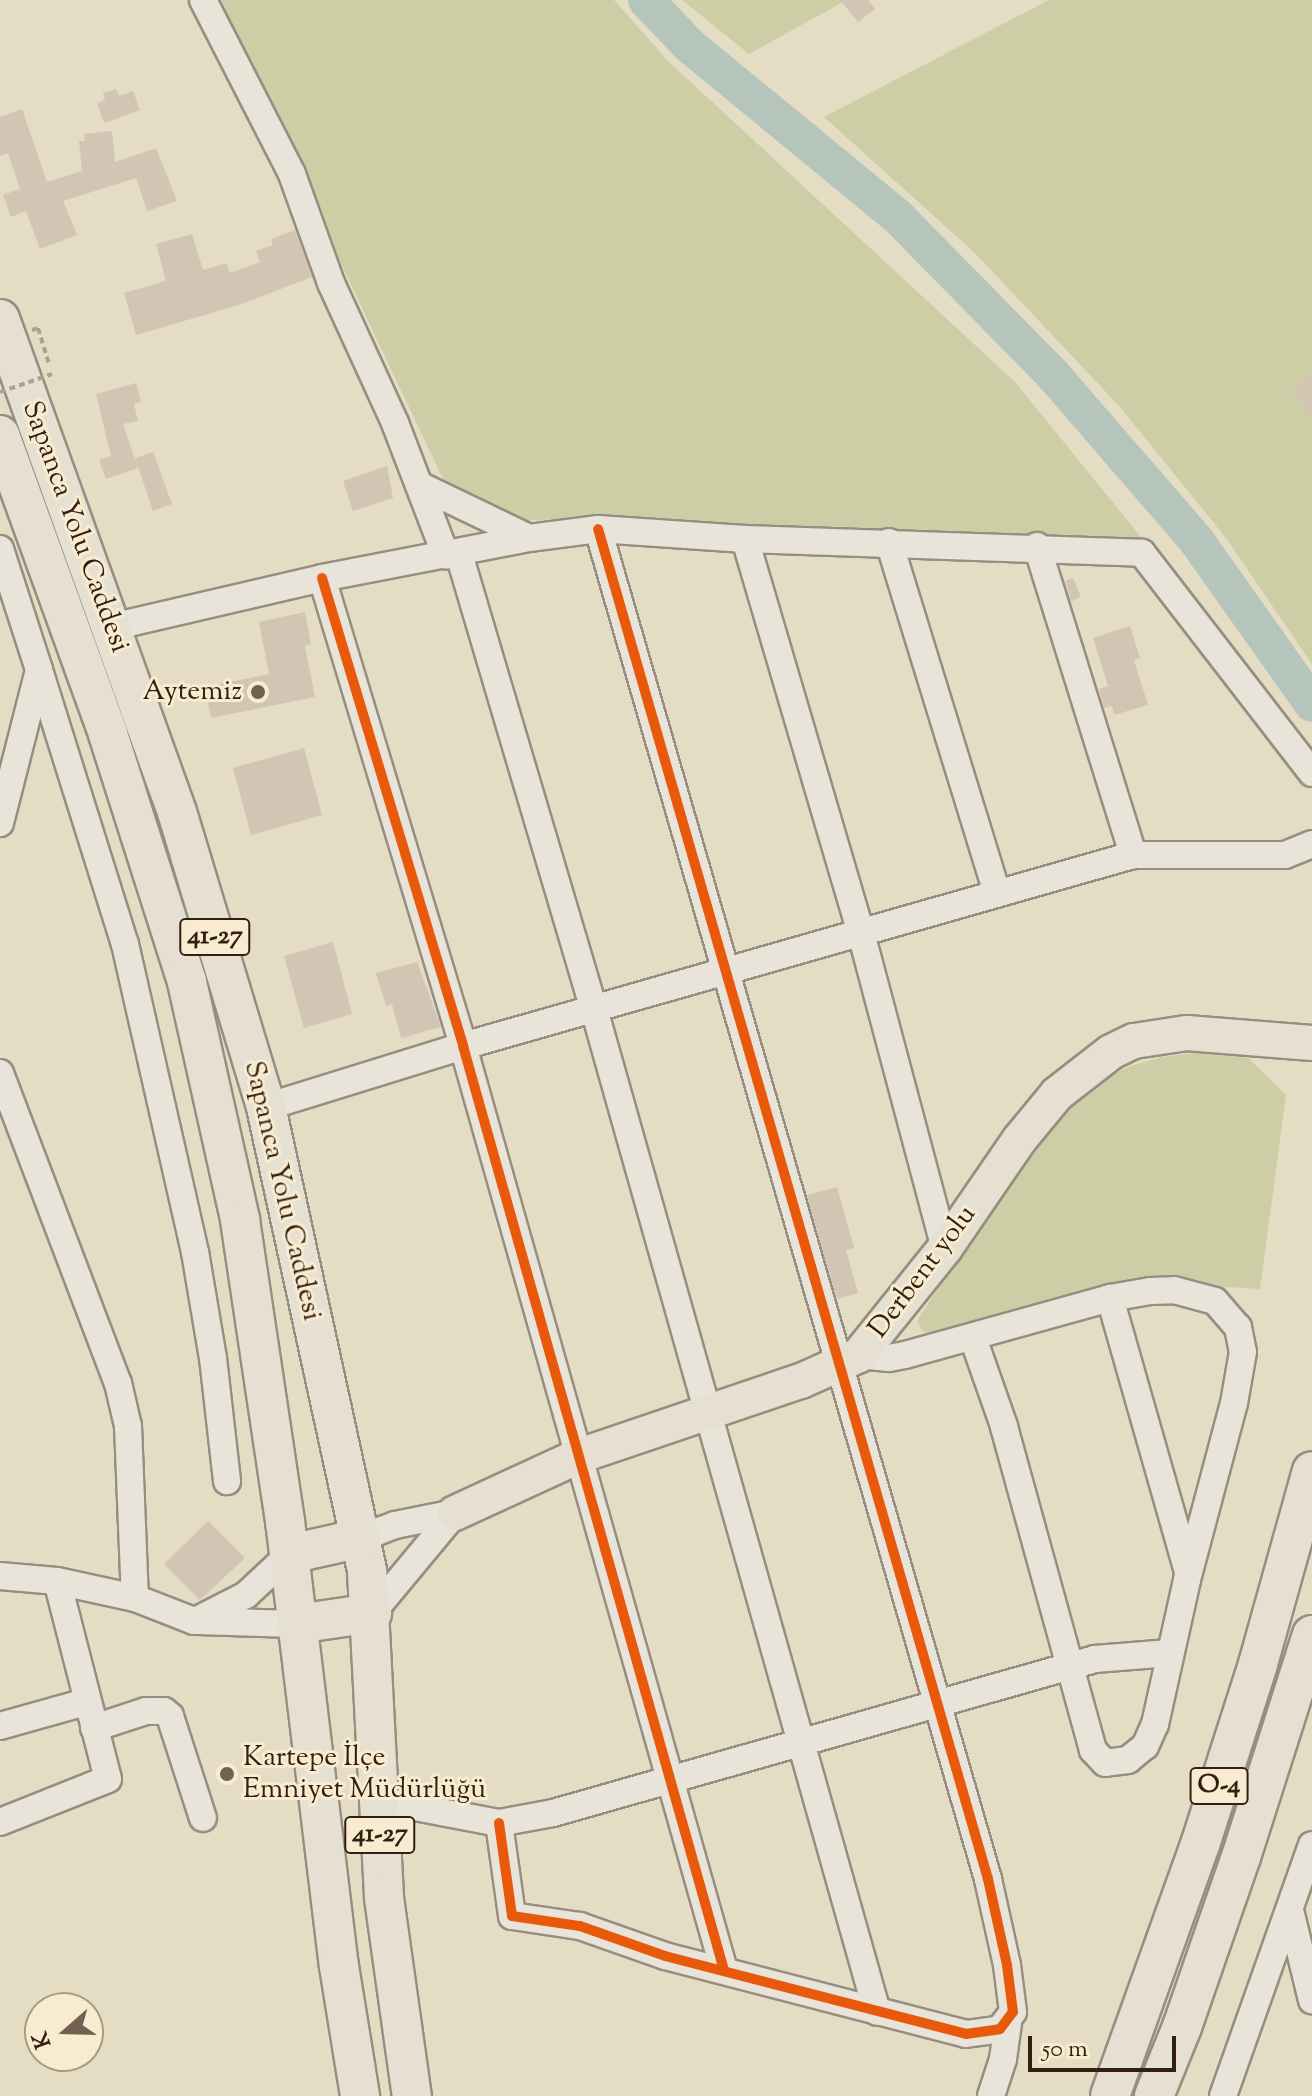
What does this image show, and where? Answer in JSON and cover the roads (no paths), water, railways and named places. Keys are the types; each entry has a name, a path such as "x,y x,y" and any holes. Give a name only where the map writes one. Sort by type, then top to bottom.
{"highway":[{"name":"Sapanca Yolu Caddesi","path":"0,319 177,812 266,1107 361,1538 372,1613 378,1800 389,1942 412,2096"},
{"name":"Sapanca Yolu Caddesi","path":"0,435 108,734 187,982 251,1272 290,1554 339,1966 360,2096"},
{"name":"O-4","path":"1110,2096 1145,2007 1215,1800 1258,1664 1312,1471"},
{"path":"290,1554 361,1538"},
{"path":"297,1624 372,1613"},
{"name":"O-4","path":"1154,2096 1182,2027 1241,1857 1312,1635"}],"main road":[{"name":"Derbent yolu","path":"850,1359 945,1248 1020,1139 1057,1094 1084,1069 1134,1041 1161,1035 1213,1033 1312,1043"},
{"path":"455,1513 579,1456 850,1359"}],"street":[{"path":"203,0 292,174 331,283 452,555 594,1009 877,2012"},
{"path":"419,485 529,538"},
{"path":"112,627 322,578 529,538 598,529 745,539 1037,546 1142,553 1312,773"},
{"path":"598,529 728,971 850,1359 938,1703 988,1879 1007,1965 1013,2012 991,2096"},
{"path":"745,539 861,933 945,1248"},
{"path":"889,542 997,894"},
{"path":"1037,546 1133,855"},
{"path":"0,549 129,960 195,1252 213,1358 227,1481"},
{"path":"322,578 463,1046 724,1970"},
{"path":"0,823 39,670"},
{"path":"266,1107 463,1046 1133,855 1285,855 1312,844"},
{"path":"0,1073 118,1383 128,1426 135,1598"},
{"path":"850,1359 889,1358 973,1338 1110,1298 1174,1290 1215,1301 1228,1313 1241,1337 1234,1403 1189,1574 1155,1724 1136,1754 1115,1764 1105,1763 1093,1750 1004,1426 973,1338"},
{"path":"1110,1298 1189,1574"},
{"path":"361,1538 395,1525 455,1513"},
{"path":"372,1613 455,1513"},
{"path":"194,1621 246,1595 290,1554"},
{"path":"0,1576 57,1581 135,1598 194,1621 297,1624"},
{"path":"0,1822 108,1779 57,1581"},
{"path":"378,1800 499,1823 553,1813 1068,1666 1131,1654 1170,1653"},
{"path":"0,1726 86,1702"},
{"path":"94,1728 146,1711 164,1711 170,1716 203,1818"},
{"path":"499,1823 512,1916 580,1926 665,1956 966,2034 1000,2029 1008,2022"},
{"path":"1223,2096 1312,1845"},
{"path":"1290,1910 1312,2000"}],"waterway":[{"path":"646,0 690,46 898,217 1054,376 1196,540 1312,704"}],"place":[{"name":"Aytemiz","path":"258,692"},
{"name":"Kartepe İlçe Emniyet Müdürlüğü","path":"227,1774"}]}
